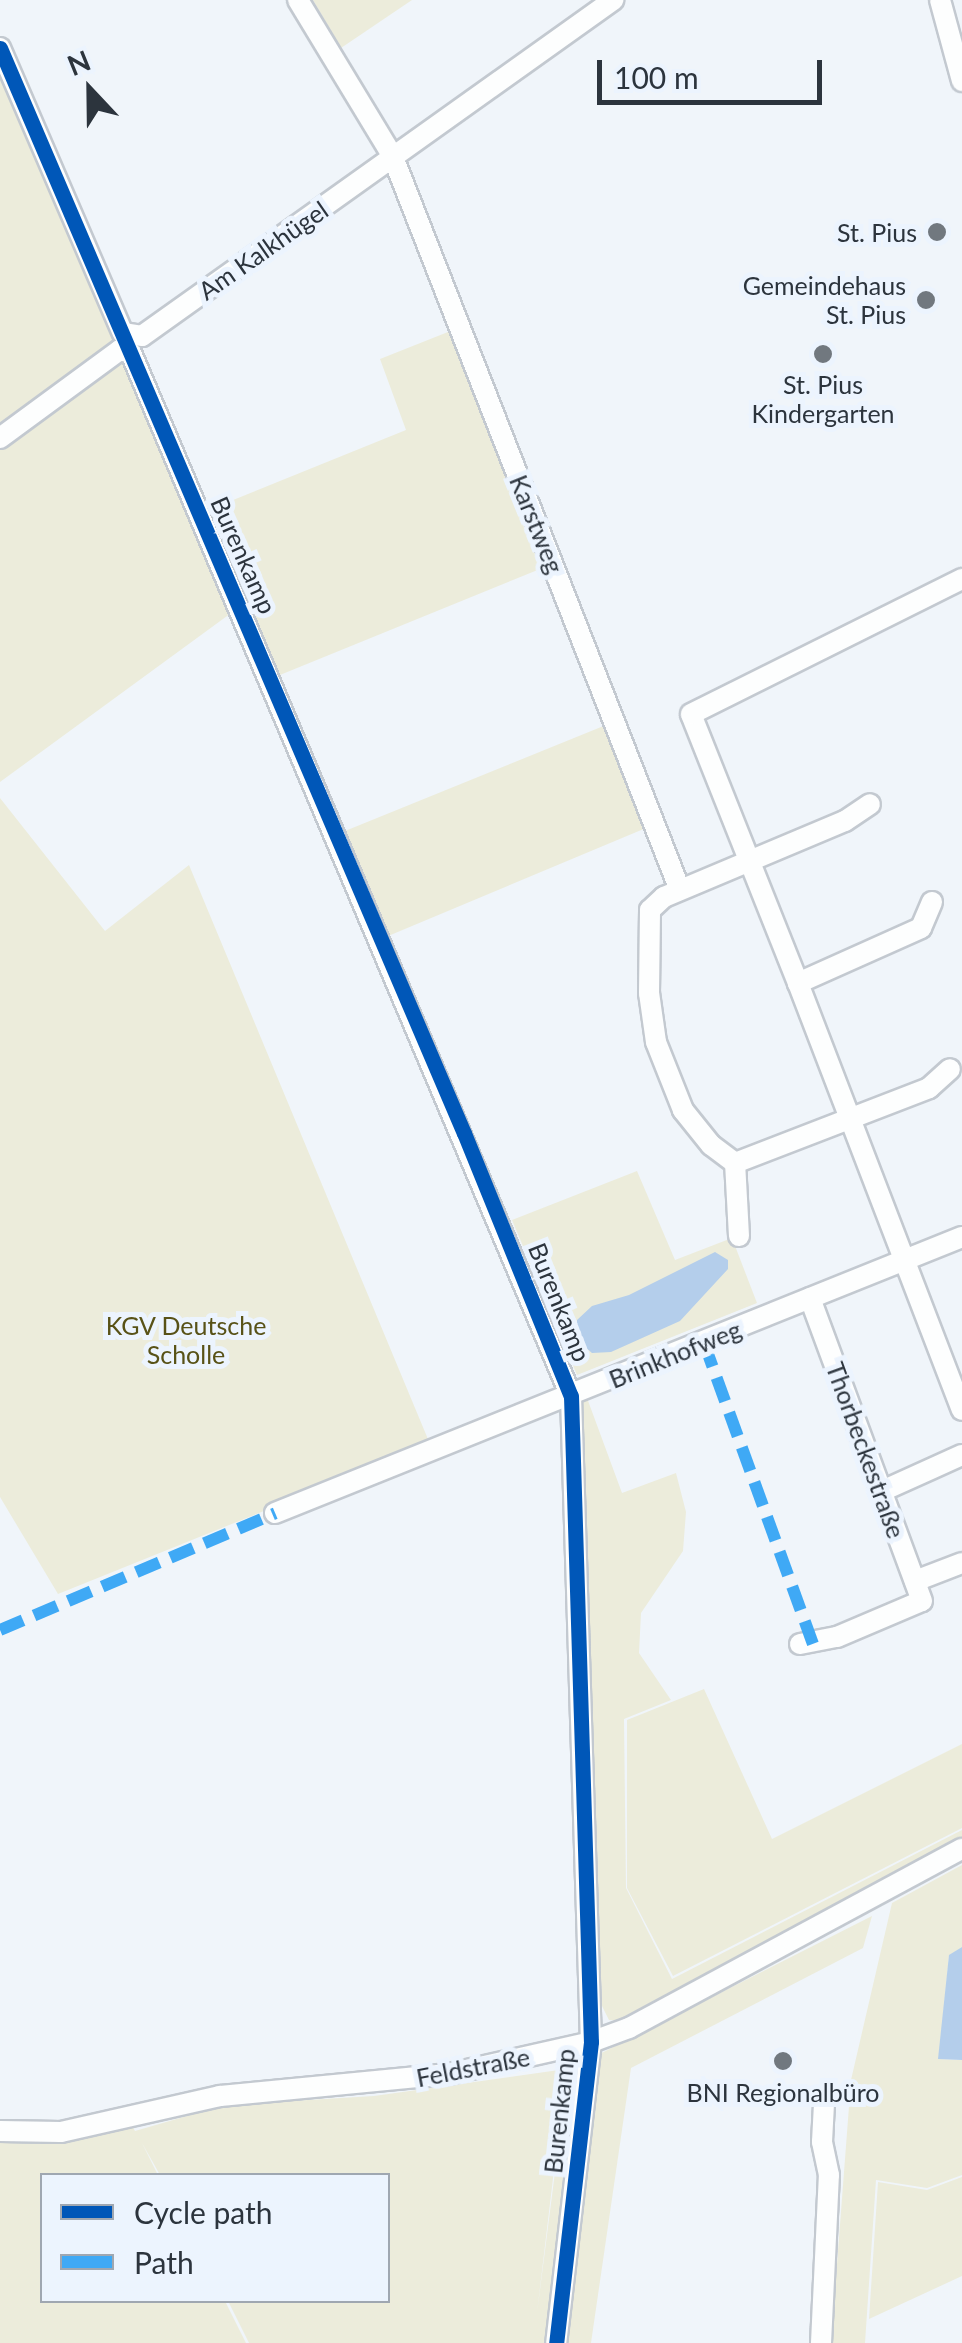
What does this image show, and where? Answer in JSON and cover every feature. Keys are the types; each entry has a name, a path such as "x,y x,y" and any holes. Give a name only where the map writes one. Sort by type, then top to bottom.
{"street":[{"path":"298,0 393,157"},
{"name":"Am Kalkhügel","path":"0,438 614,0"},
{"path":"940,0 962,81"},
{"name":"Burenkamp","path":"0,48 131,345 571,1396 591,2042 556,2343"},
{"name":"Karstweg","path":"393,157 680,890"},
{"path":"962,579 691,714 907,1260 918,1304 962,1410"},
{"path":"739,1236 735,1163 710,1144 684,1110 656,1042 649,993 650,910 680,890 844,821 870,804"},
{"path":"798,982 921,928 932,902"},
{"path":"735,1163 930,1088 950,1069"},
{"name":"Brinkhofweg","path":"276,1514 962,1237"},
{"name":"Thorbeckestraße","path":"810,1298 919,1591"},
{"path":"880,1492 962,1456"},
{"path":"800,1644 837,1637 962,1563"},
{"name":"Feldstraße","path":"0,2130 61,2132 220,2096 449,2074 591,2042 629,2028 962,1849"},
{"path":"821,2343 829,2175 822,2142 824,2104"}],"green space":[{"path":"313,0 412,0 341,48"},
{"path":"0,58 206,511 406,430 380,359 453,330 545,567 275,677 345,831 606,725 646,828 381,939 238,608 0,782"},
{"name":"KGV Deutsche Scholle","path":"0,798 105,931 189,865 430,1444 58,1594 0,1497"},
{"path":"637,1171 675,1260 732,1238 757,1303 577,1375 512,1220"},
{"path":"587,1398 622,1493 676,1473 686,1512 683,1551 641,1613 639,1653 671,1700 624,1719 626,1888 672,1979 962,1830 962,1842 624,2021 609,2020 602,2006 581,1400"},
{"path":"704,1689 772,1839 962,1744 962,1828 673,1976 627,1888 627,1720"},
{"path":"962,1865 962,1947 949,1956 939,2059 962,2060 962,2175 927,2188 876,2180 865,2343 831,2343 851,2080 892,1903"},
{"path":"872,1916 863,1948 631,2068 591,2343 249,2343 229,2303 390,2303 390,2173 159,2173 142,2143 157,2173 40,2173 40,2303 226,2303 246,2343 0,2343 0,2126 47,2128 127,2117 135,2131 225,2105 374,2096 566,2069 537,2313 568,2070"},
{"path":"962,2177 962,2276 869,2319 878,2182 927,2190"}],"water":[{"path":"715,1252 728,1260 728,1269 680,1321 611,1352 592,1353 577,1340 577,1320 592,1306 629,1295"},
{"path":"962,1947 962,2060 938,2059 949,1955"}],"marked path":[{"path":"704,1343 813,1644"},
{"path":"0,1630 275,1513"}],"cycle path":[{"path":"0,48 464,1133 571,1396 591,2042 556,2343"}],"place":[{"name":"St. Pius","path":"937,232"},
{"name":"Gemeindehaus St. Pius","path":"926,300"},
{"name":"St. Pius Kindergarten","path":"823,354"},
{"name":"BNI Regionalbüro","path":"783,2061"}]}
